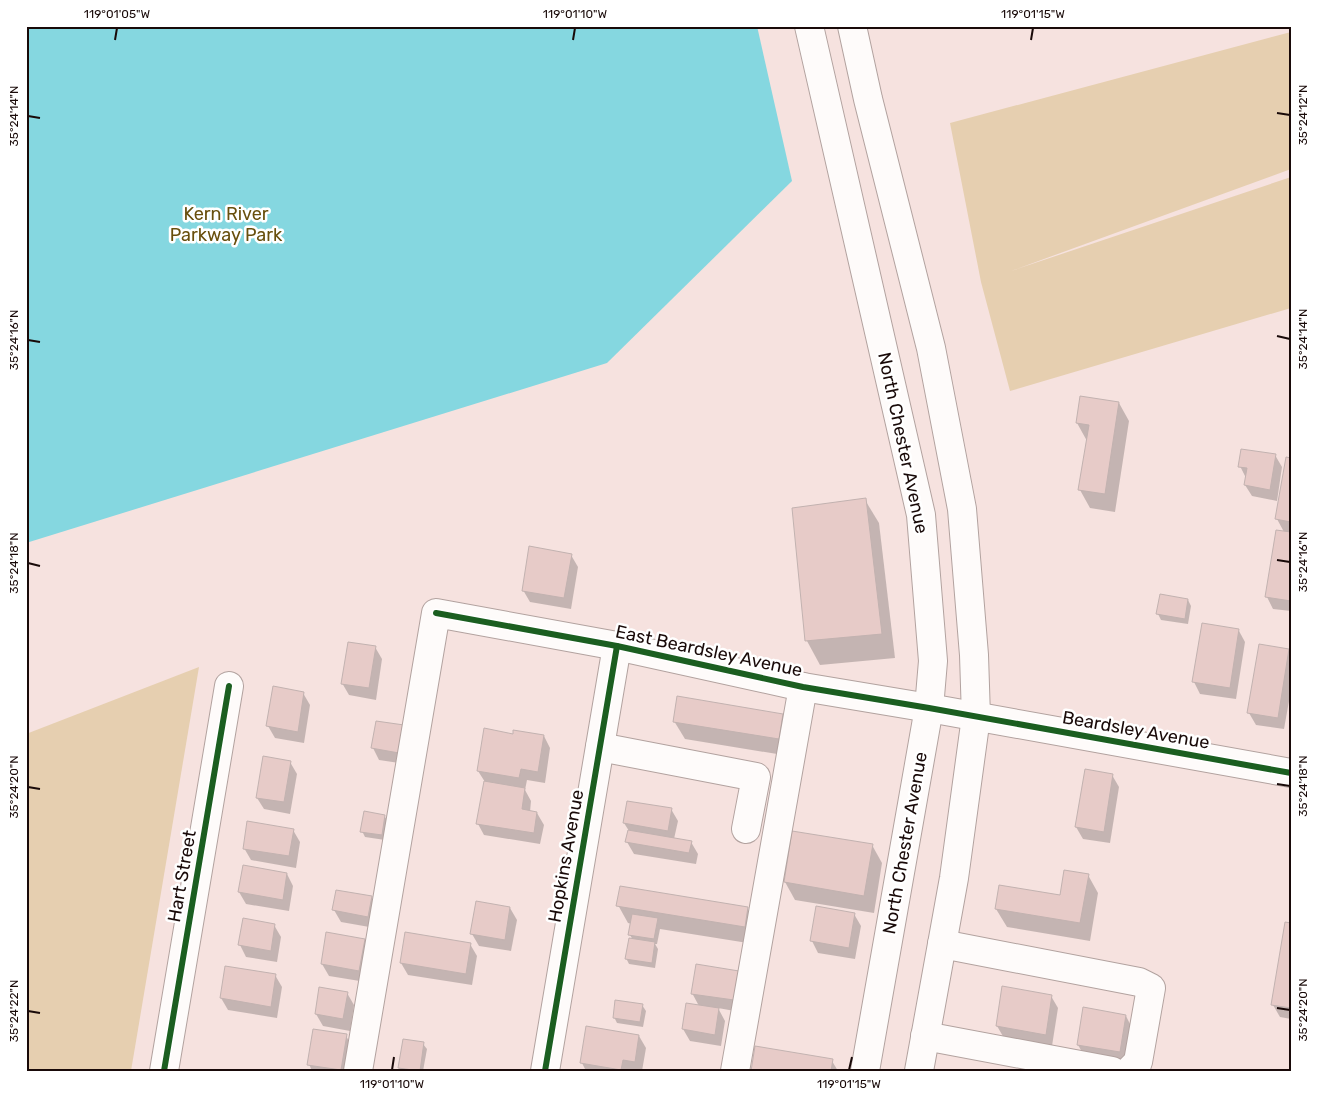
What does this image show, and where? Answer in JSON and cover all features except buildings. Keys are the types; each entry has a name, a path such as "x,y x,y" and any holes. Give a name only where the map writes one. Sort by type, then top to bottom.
{"main road":[{"name":"North Chester Avenue","path":"809,26 921,515 933,661 929,708 865,1071"},
{"path":"852,26 868,99 931,348 962,509 974,655 976,717 954,878 919,1071"},
{"name":"East Beardsley Avenue","path":"358,1071 436,612 617,646 803,687 976,717"},
{"name":"Hopkins Avenue","path":"545,1071 617,646"},
{"name":"Hart Street","path":"164,1071 229,686"},
{"path":"735,1071 803,687"},
{"name":"Beardsley Avenue","path":"976,717 1291,773"},
{"path":"600,746 756,777 746,830"},
{"path":"942,944 1139,982 1151,988 1138,1062 1129,1071"},
{"path":"925,1036 1112,1071"}],"shaded area":[{"path":"1291,32 1291,169 1011,271 1291,177 1291,308 1010,391 981,282 950,123"},
{"path":"199,667 131,1071 26,1071 26,734"}],"water":[{"name":"Kern River Parkway Park","path":"26,26 757,26 792,181 607,363 26,543"}],"cycle path":[{"path":"436,613 617,646 803,687 1291,773"},
{"path":"545,1071 617,646"},
{"path":"164,1071 229,686"}]}
